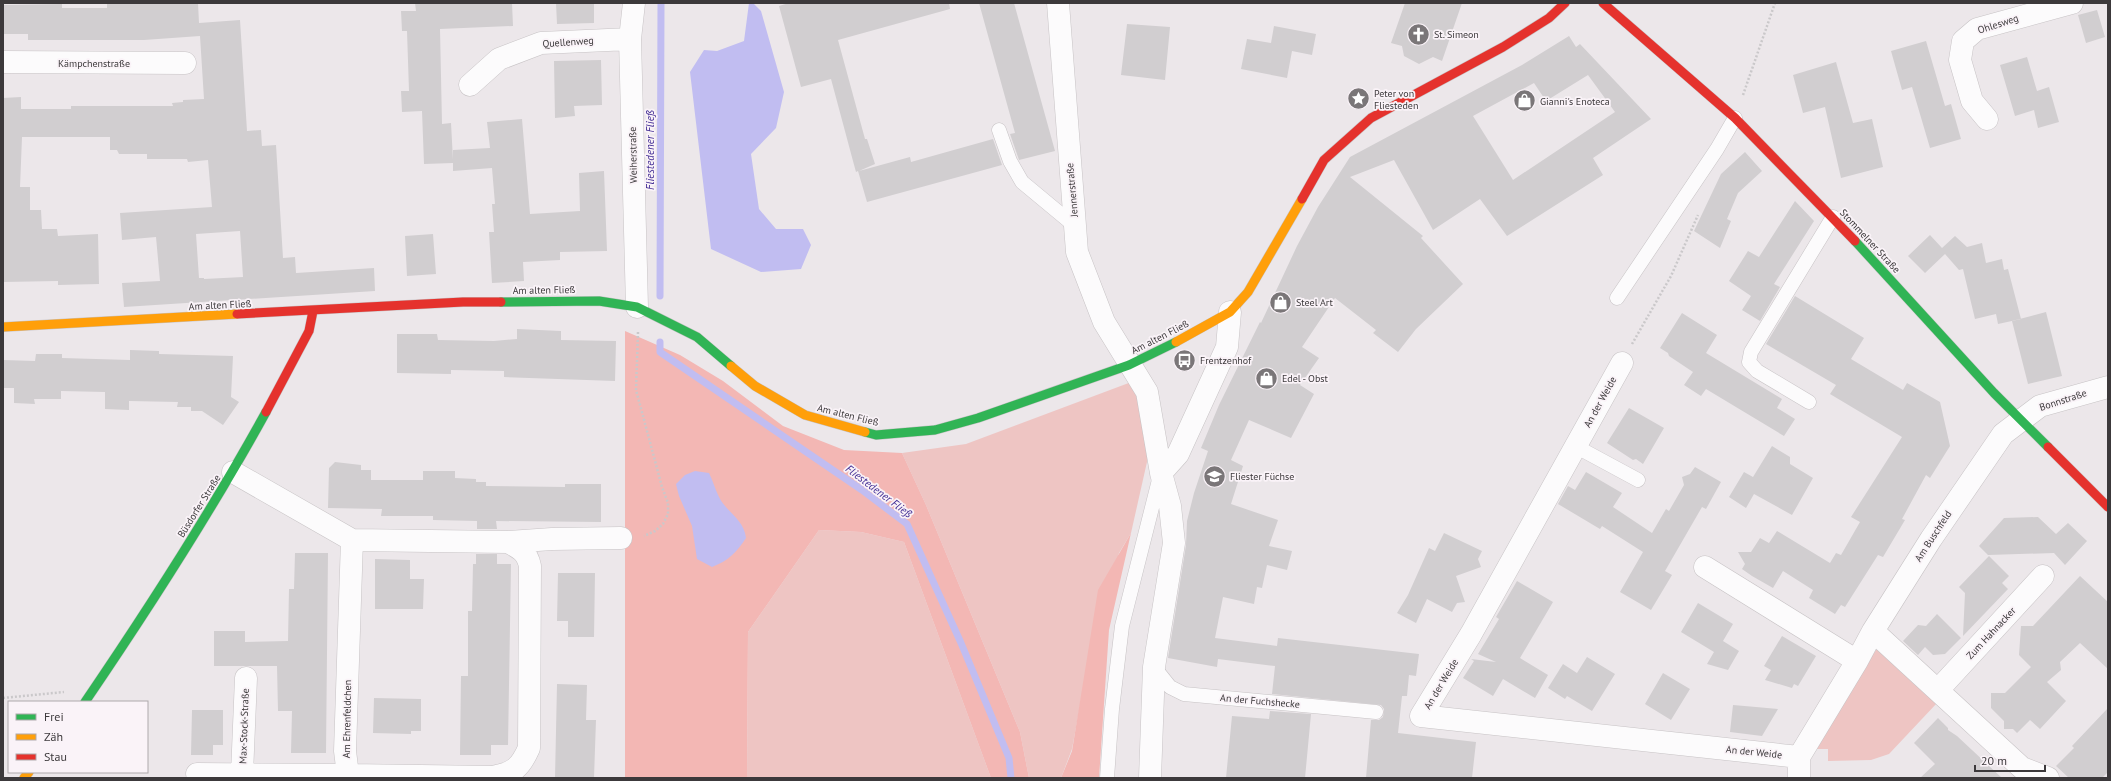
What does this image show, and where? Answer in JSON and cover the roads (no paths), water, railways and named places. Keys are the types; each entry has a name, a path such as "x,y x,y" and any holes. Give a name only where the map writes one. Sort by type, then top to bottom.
{"main road":[{"name":"Am alten Fließ","path":"3,327 463,302 599,301 637,307 697,337 755,386 805,415 876,435 934,430 978,418 1129,365 1170,346 1230,312 1248,292 1324,160 1371,118 1503,47 1549,18 1565,3"},
{"name":"Stommelner Straße","path":"1603,3 1735,118 1834,217 1994,393 2108,507"},
{"name":"Büsdorfer Straße","path":"86,701 145,614 233,472 282,385 309,331 313,311"}],"street":[{"name":"Weiherstraße","path":"634,3 630,39 637,307"},
{"name":"Jennerstraße","path":"1058,3 1077,252 1104,322 1129,365"},
{"name":"Ohlesweg","path":"1987,119 1972,101 1960,60 1963,41 1977,29 2072,3"},
{"name":"Quellenweg","path":"470,85 499,59 542,43 630,39"},
{"name":"Kämpchenstraße","path":"3,62 185,63"},
{"path":"1161,474 1178,454 1227,347 1230,312"},
{"name":"An der Weide","path":"1622,363 1471,634 1421,716 1798,757"},
{"path":"1129,365 1148,392 1161,474 1170,506 1174,543 1154,667 1150,778"},
{"name":"Bonnstraße","path":"2022,420 2040,406 2108,387"},
{"name":"Am Buschfeld","path":"1798,757 1857,661 1873,631 1931,539 1992,448 2003,434 2022,420"},
{"path":"233,472 352,540 508,542 552,539 621,538"},
{"name":"Am Ehrenfeldchen","path":"348,775 345,751 352,540"},
{"path":"348,775 492,776 508,774 522,764 529,748 530,566 528,556 523,549 508,542"},
{"path":"1705,567 1857,661"},
{"name":"Zum Hahnacker","path":"1938,690 2043,576"},
{"path":"1873,631 2022,768 2048,778"},
{"name":"Max-Stock-Straße","path":"242,774 246,678"},
{"path":"1798,757 1799,778"},
{"name":"Max-Stock-Straße","path":"197,774 348,775"}],"lane":[{"path":"1616,298 1717,150 1735,118"},
{"path":"999,130 1010,161 1022,182 1075,226"},
{"path":"1809,402 1757,371 1749,362 1751,352 1834,217"},
{"path":"1575,446 1638,480"},
{"path":"1107,778 1112,709 1122,626 1161,474"},
{"name":"An der Fuchshecke","path":"1154,667 1170,687 1184,694 1376,712"}],"waterway":[{"name":"Fliestedener Fließ","path":"660,296 661,3"},
{"name":"Fliestedener Fließ","path":"660,342 660,352 862,490 907,524 961,643 1009,758 1011,778"}],"place":[{"name":"St. Simeon","path":"1419,34"},
{"name":"Peter von Fliesteden","path":"1359,99"},
{"name":"Gianni's Enoteca","path":"1524,101"},
{"name":"Steel Art","path":"1280,302"},
{"name":"Frentzenhof","path":"1184,360"},
{"name":"Edel - Obst","path":"1267,378"},
{"name":"Fliester Füchse","path":"1214,476"}]}
